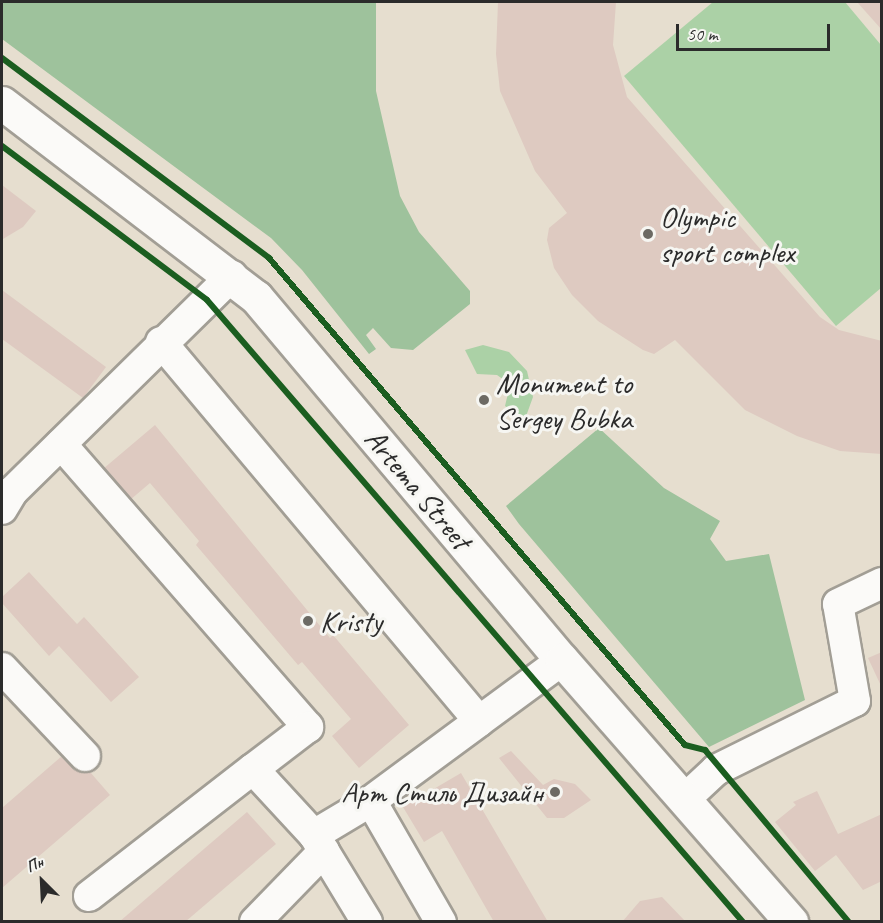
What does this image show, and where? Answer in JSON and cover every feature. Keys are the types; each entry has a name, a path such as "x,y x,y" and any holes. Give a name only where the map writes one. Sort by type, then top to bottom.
{"main road":[{"name":"Artema Street","path":"2,103 232,276 256,297 562,660 686,798 791,921"}],"lane":[{"path":"5,494 61,444 161,342 232,276"},
{"path":"161,342 479,721"},
{"path":"61,444 308,727 89,896"},
{"path":"686,798 716,770 855,701 838,604 882,584"},
{"path":"255,921 319,843 371,801 562,660"},
{"path":"2,668 86,756"},
{"path":"253,769 319,843 367,921"},
{"path":"371,801 441,921"}],"green space":[{"path":"2,2 376,2 376,91 400,196 419,232 470,291 470,304 413,350 391,348 373,328 366,335 376,349 369,354 302,270 271,238 2,39"},
{"path":"713,2 845,2 881,45 881,288 836,326 624,76"},
{"path":"483,345 509,352 527,371 533,397 525,419 505,406 509,389 504,380 497,375 477,374 465,350"},
{"path":"599,428 664,488 720,521 710,539 726,561 769,554 805,700 709,747 519,524 506,506"}],"building":[{"name":"Olympic sport complex","path":"498,2 616,2 613,45 627,97 820,317 839,330 882,341 882,454 840,451 797,436 745,410 675,340 654,354 643,350 598,321 572,295 554,268 547,240 549,228 567,213 535,171 500,91 496,54"},
{"path":"857,2 882,2 882,30"},
{"path":"2,185 36,211 23,227 3,239"},
{"path":"2,290 106,367 83,398 2,339"},
{"path":"155,425 330,638 333,635 409,725 359,768 332,736 351,719 302,662 298,665 196,545 199,541 150,483 130,500 103,469"},
{"path":"29,572 77,624 84,617 139,677 111,702 59,646 49,656 2,603 2,597"},
{"path":"882,652 882,688 868,658"},
{"path":"70,749 110,795 2,888 2,808"},
{"name":"Арт Стиль Дизайн","path":"511,751 543,785 554,779 575,784 591,800 564,818 547,818 499,758"},
{"path":"461,773 548,922 494,922 442,831 424,842 403,807"},
{"path":"817,791 838,834 882,814 882,881 863,890 836,855 815,871 775,822 796,805 793,802"},
{"path":"247,812 276,844 185,922 119,922"},
{"path":"662,897 686,922 622,922 640,901"}],"cycle path":[{"path":"2,58 269,258 685,745 705,750 849,922"},
{"path":"2,146 207,300 743,922"}],"place":[{"name":"Olympic sport complex","path":"648,234"},
{"name":"Monument to Sergey Bubka","path":"484,400"},
{"name":"Kristy","path":"308,621"},
{"name":"Арт Стиль Дизайн","path":"555,792"}]}
